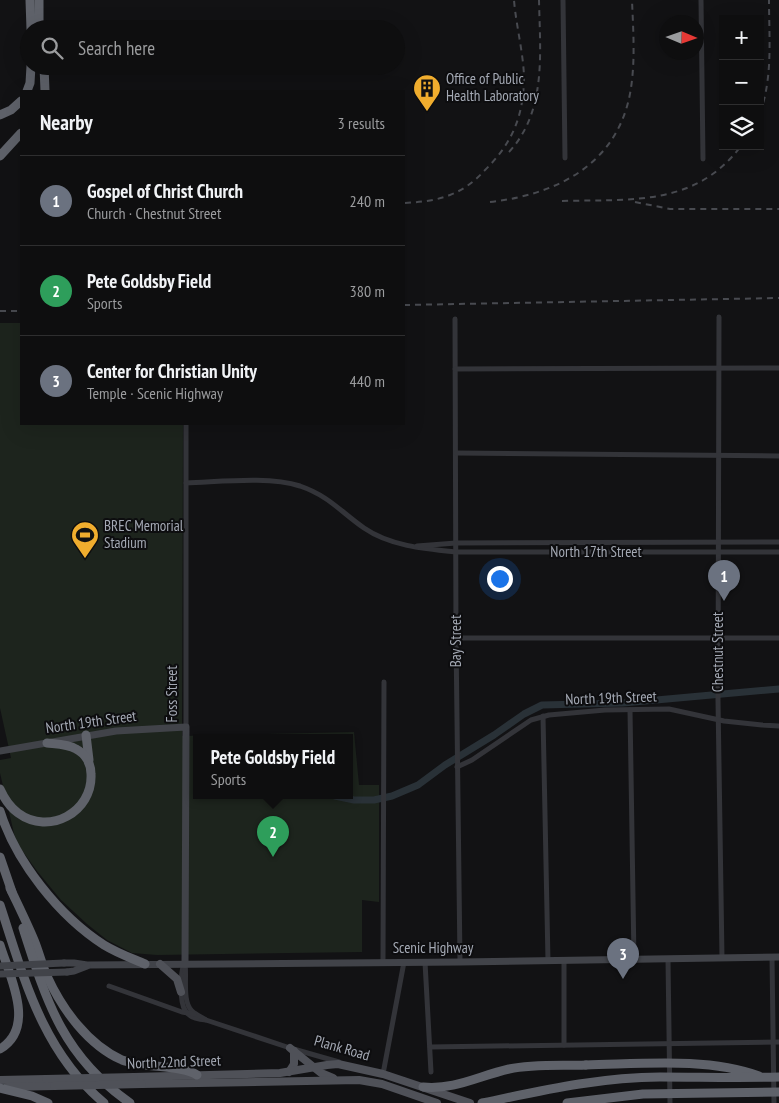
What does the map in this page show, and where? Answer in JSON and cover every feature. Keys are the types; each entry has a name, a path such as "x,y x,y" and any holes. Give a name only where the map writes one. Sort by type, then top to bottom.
{"highway":[{"path":"30,0 31,20"},
{"path":"39,0 39,20"},
{"path":"27,90 31,75"},
{"path":"33,90 36,75"},
{"path":"45,75 46,90"},
{"path":"0,115 11,110 20,102"},
{"path":"0,120 20,109"},
{"path":"0,156 20,134"},
{"path":"0,789 11,807 22,816 41,822 56,821 68,816 83,804 90,787 90,767 86,735"},
{"path":"47,742 69,746 78,750 85,756 90,767"},
{"path":"0,811 20,856 38,882 62,909 104,945 119,954 145,964"},
{"path":"0,856 45,994 58,1023 73,1048 85,1062 103,1081 130,1103"},
{"path":"10,888 34,941 50,983 69,1013 95,1042 110,1054 127,1061 145,1066 188,1071 197,1075"},
{"path":"0,905 31,998 44,1029 71,1069 104,1103"},
{"path":"0,944 19,1011 18,1025 14,1034 9,1042 0,1049"},
{"path":"423,1087 440,1088 455,1086 511,1069 540,1066 696,1064 740,1069 764,1078"},
{"path":"482,1103 568,1086 624,1080 660,1077 779,1077"},
{"path":"0,1088 32,1096 48,1103"},
{"path":"567,1103 643,1094 779,1092"}],"main road":[{"path":"160,964 177,979 181,992"},
{"path":"292,1050 314,1067 335,1079"},
{"path":"289,1072 294,1064 292,1050"},
{"name":"North 22nd Street","path":"0,1080 289,1072 332,1064 348,1066"},
{"name":"Plank Road","path":"348,1066 383,1074 470,1103"},
{"name":"North 22nd Street","path":"0,1088 335,1079"},
{"name":"Plank Road","path":"335,1079 372,1081 437,1103"}],"street":[{"path":"563,0 565,158"},
{"path":"701,0 703,159"},
{"name":"Chestnut Street","path":"719,316 718,720 722,958"},
{"name":"Bay Street","path":"455,319 460,962"},
{"path":"455,369 779,368"},
{"name":"Foss Street","path":"184,964 186,425"},
{"path":"456,454 779,456"},
{"name":"North 17th Street","path":"186,482 267,481 291,484 325,497 371,532 400,543 429,549 456,552 779,552"},
{"name":"North 17th Street","path":"414,546 456,543 779,542"},
{"path":"552,543 552,552"},
{"path":"456,638 779,638"},
{"path":"383,962 384,682"},
{"name":"North 19th Street","path":"457,765 472,760 531,720 543,716 605,710 675,710 718,720 779,726"},
{"path":"630,710 634,960"},
{"path":"543,716 548,961"},
{"name":"North 19th Street","path":"0,751 86,735 126,730 186,727"},
{"path":"774,1103 776,957"},
{"name":"Scenic Highway","path":"0,966 64,963 87,966 776,957"},
{"path":"668,959 670,1103"},
{"path":"564,961 564,1045"},
{"path":"383,1074 404,962"},
{"path":"425,962 431,1072"},
{"path":"184,964 181,971 181,992 186,1012"},
{"name":"Plank Road","path":"184,964 187,1003 191,1010 206,1020"},
{"name":"Scenic Highway","path":"0,974 66,972 87,966"},
{"name":"Plank Road","path":"110,986 199,1015"},
{"name":"Plank Road","path":"186,1012 198,1019 348,1066"},
{"path":"430,1047 776,1042"}],"shaded area":[{"path":"0,323 20,323 20,425 183,425 182,736 193,736 193,799 353,799 353,734 268,734 354,732 359,785 379,785 379,902 362,900 362,952 157,955 132,953 107,940 61,900 16,842 0,773 0,760 11,758 0,708"}],"waterway":[{"path":"349,799 374,800 392,796 418,785 445,765 524,714 542,705 623,703 779,689"}],"railway":[{"path":"405,203 439,199 464,188 494,161 509,140 519,117 524,76 514,0"},
{"path":"509,152 521,136 530,118 539,80 539,0"},
{"path":"490,202 516,198 541,191 564,181 585,168 603,152 617,132 627,108 632,80 634,50 632,0"},
{"path":"762,105 769,71 769,0"},
{"path":"562,201 637,199 660,196 682,190 703,180 723,166 737,150"},
{"path":"635,202 670,209 779,209"},
{"path":"405,305 779,298"},
{"path":"0,311 20,311"}],"place":[{"name":"Office of Public Health Laboratory","path":"427,112"},
{"name":"BREC Memorial Stadium","path":"85,559"},
{"name":"Gospel of Christ Church","path":"724,601"},
{"name":"Pete Goldsby Field","path":"273,857"},
{"name":"Center for Christian Unity","path":"623,979"}]}
